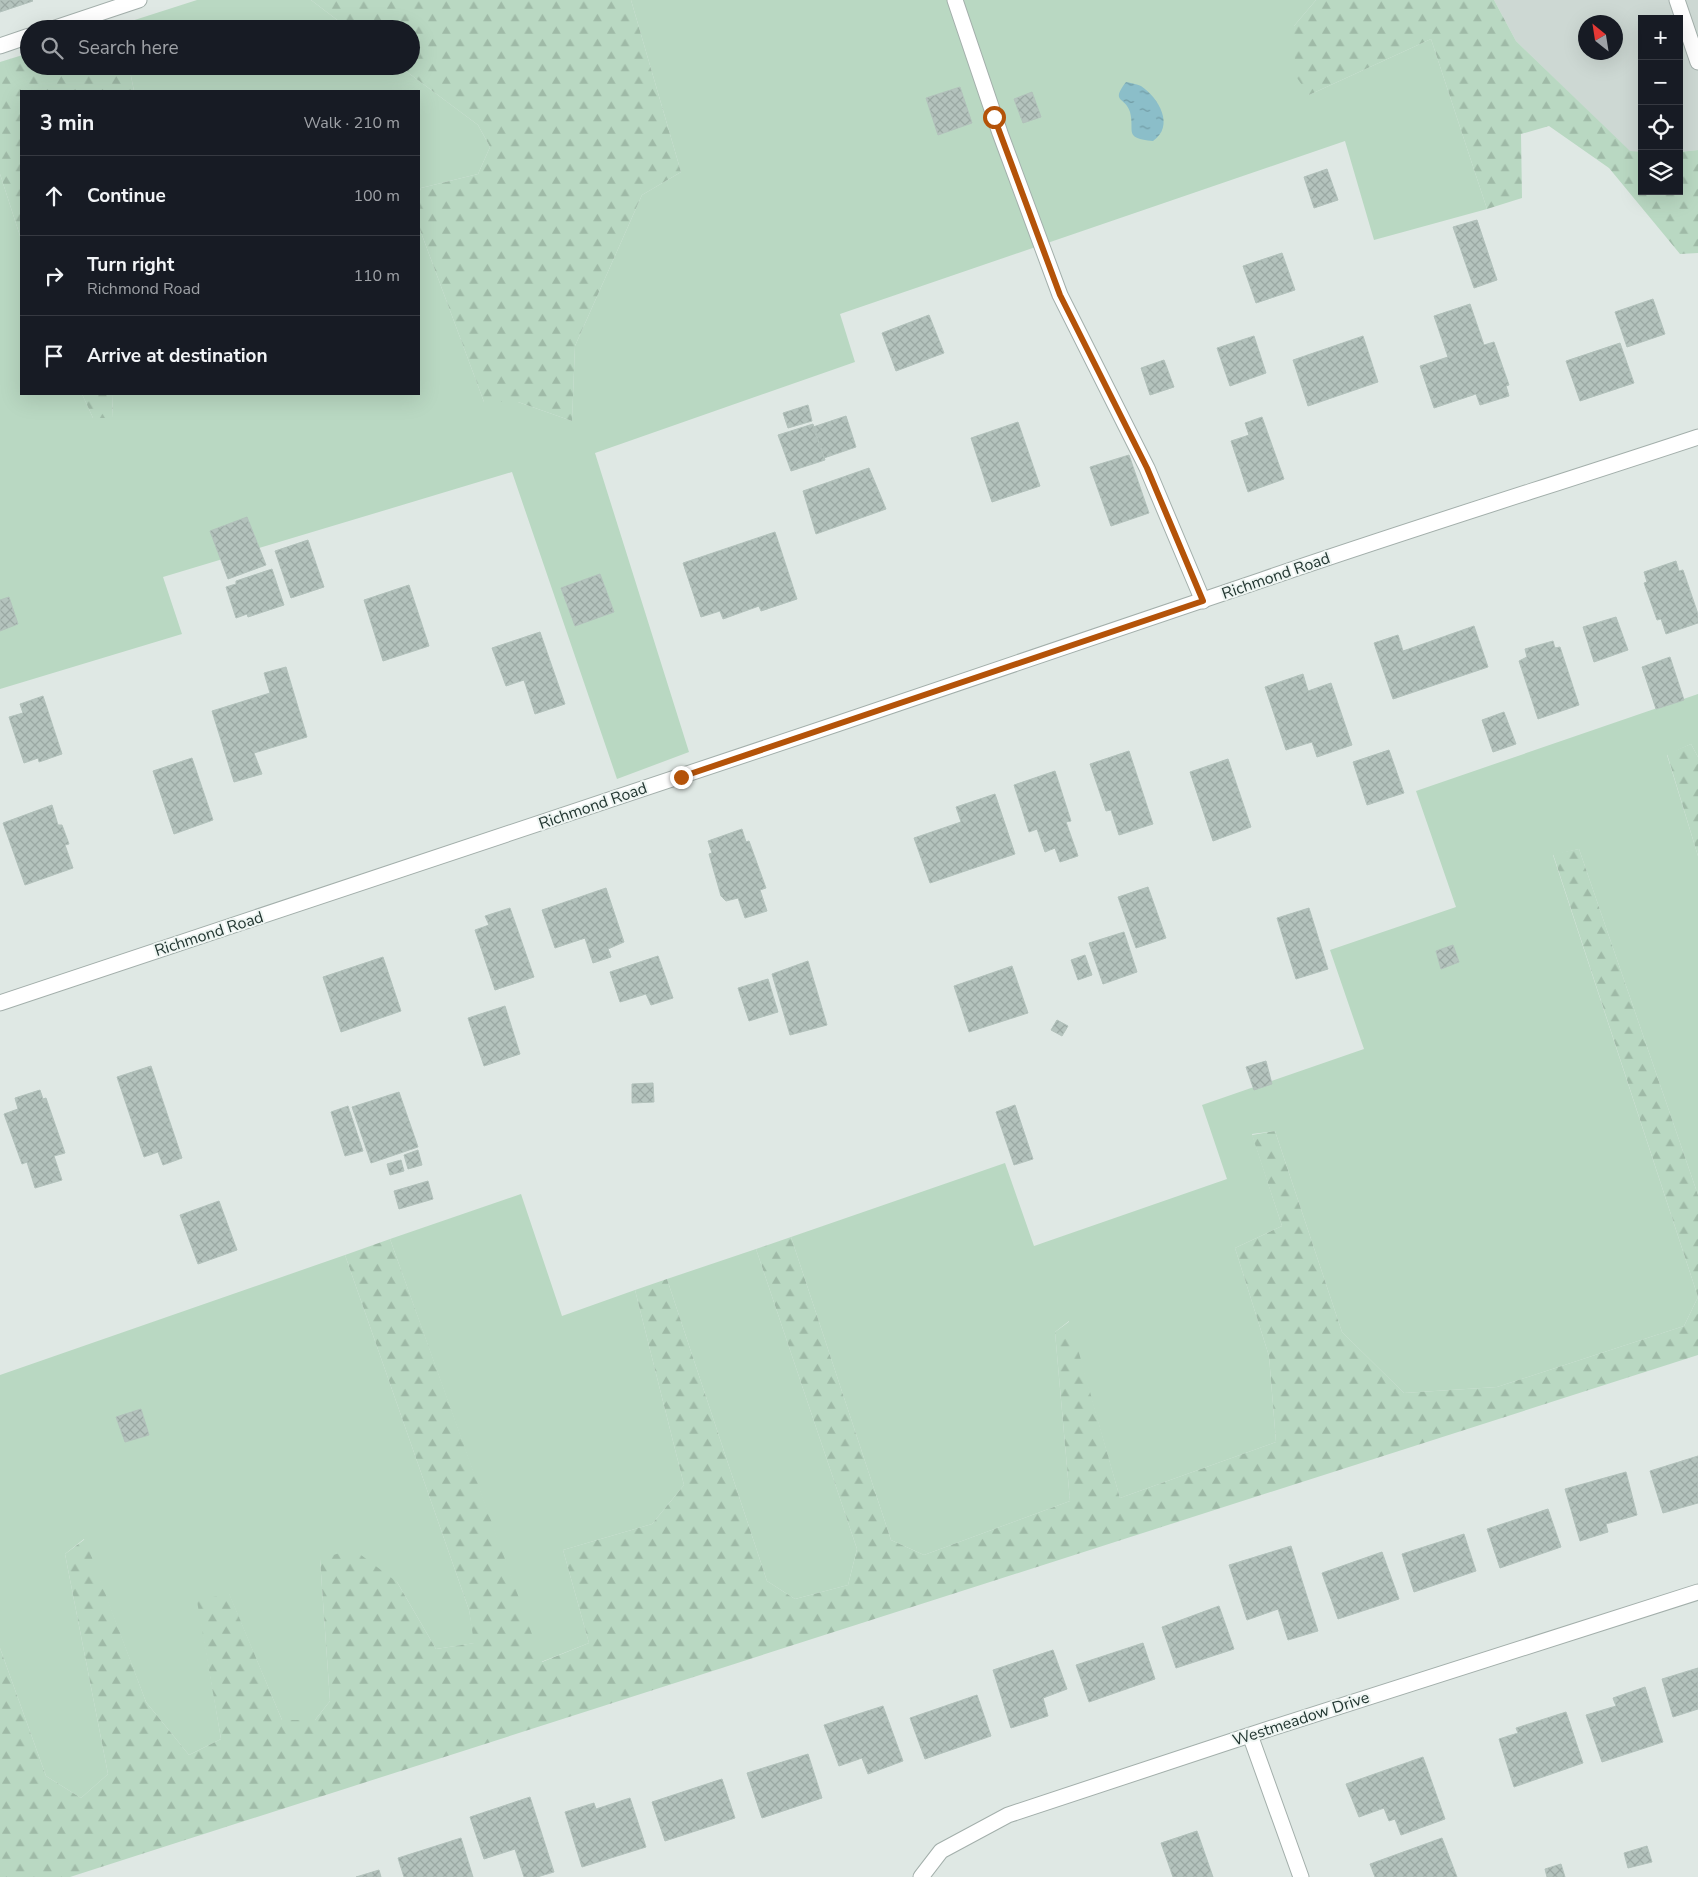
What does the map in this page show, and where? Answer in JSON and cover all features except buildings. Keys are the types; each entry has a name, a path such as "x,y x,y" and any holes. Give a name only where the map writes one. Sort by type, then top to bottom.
{"street":[{"path":"79,20 139,0"},
{"path":"955,0 1000,134 1060,295 1147,468 1203,601"},
{"path":"1677,0 1698,62"},
{"path":"0,46 20,39"},
{"name":"Richmond Road","path":"0,1003 398,872 1263,580 1698,436"},
{"name":"Westmeadow Drive","path":"921,1877 941,1851 1008,1815 1250,1735 1698,1592"},
{"path":"1250,1735 1301,1877"}],"shaded area":[{"path":"1494,0 1698,0 1698,150 1683,152 1683,15 1638,15 1638,152 1630,152 1516,41"}],"green space":[{"path":"197,0 311,0 337,20 135,20"},
{"path":"311,0 631,0 681,172 642,195 575,346 572,421 518,402 484,402 420,230 420,190 421,188 478,174 490,147 478,125 411,75 420,75 420,20 337,20"},
{"path":"631,0 1316,0 1294,26 1309,95 1431,39 1487,209 1374,240 1345,141 840,314 855,362 595,453 689,752 617,779 512,472 163,577 182,634 0,689 0,174 20,236 20,395 82,395 93,418 113,417 112,395 420,395 420,230 484,402 518,402 572,421 575,346 642,195 681,172"},
{"path":"1316,0 1494,0 1516,41 1630,151 1638,152 1638,195 1683,195 1683,152 1698,150 1698,253 1680,254 1609,168 1549,126 1521,134 1522,198 1487,209 1431,39 1309,95 1295,75 1294,26"},
{"path":"20,56 20,75 131,75 134,90 20,90 20,236 0,174 0,62"},
{"path":"131,75 411,75 478,125 490,147 478,174 421,188 420,190 420,90 134,90"},
{"path":"82,395 112,395 113,418 93,418"},
{"path":"1698,694 1698,757 1691,744 1667,755 1698,856 1698,1195 1579,849 1553,855 1698,1297 1684,1326 1497,1387 1404,1393 1342,1332 1275,1131 1252,1134 1282,1226 1235,1248 1269,1356 1276,1442 1120,1498 1069,1321 1055,1332 1070,1501 924,1555 891,1540 791,1237 1005,1163 1034,1246 1227,1179 1202,1105 1364,1049 1330,950 1456,907 1416,791"},
{"path":"1691,744 1698,757 1698,856 1667,754"},
{"path":"1579,849 1698,1195 1698,1297 1553,854"},
{"path":"1275,1131 1342,1332 1404,1393 1497,1387 1684,1326 1698,1297 1698,1355 70,1877 0,1877 0,1648 46,1776 81,1798 108,1774 65,1554 85,1539 146,1702 189,1755 221,1739 197,1601 229,1593 282,1720 315,1720 330,1701 320,1559 353,1549 397,1582 436,1649 474,1643 469,1610 345,1255 390,1239 542,1662 589,1643 563,1550 652,1524 684,1485 635,1290 667,1279 767,1581 795,1599 848,1585 857,1549 756,1249 791,1237 891,1540 924,1555 1070,1501 1055,1332 1070,1321 1120,1498 1276,1442 1269,1356 1235,1248 1282,1226 1252,1135"},
{"path":"521,1194 562,1316 635,1290 684,1485 652,1524 563,1550 589,1643 541,1662 390,1239"},
{"path":"756,1249 857,1549 848,1585 795,1599 767,1581 667,1279"},
{"path":"345,1255 469,1610 475,1643 436,1649 397,1582 320,1559 330,1701 315,1720 282,1720 229,1594 198,1602 221,1739 189,1755 146,1702 84,1539 65,1554 108,1774 81,1798 46,1776 0,1648 0,1375"}],"water":[{"path":"1126,82 1141,86 1148,91 1159,105 1164,120 1163,128 1160,135 1153,141 1137,138 1132,133 1130,112 1119,97 1119,93"}],"route":[{"path":"681,777 1203,601 1147,468 1060,295 994,117"}]}
